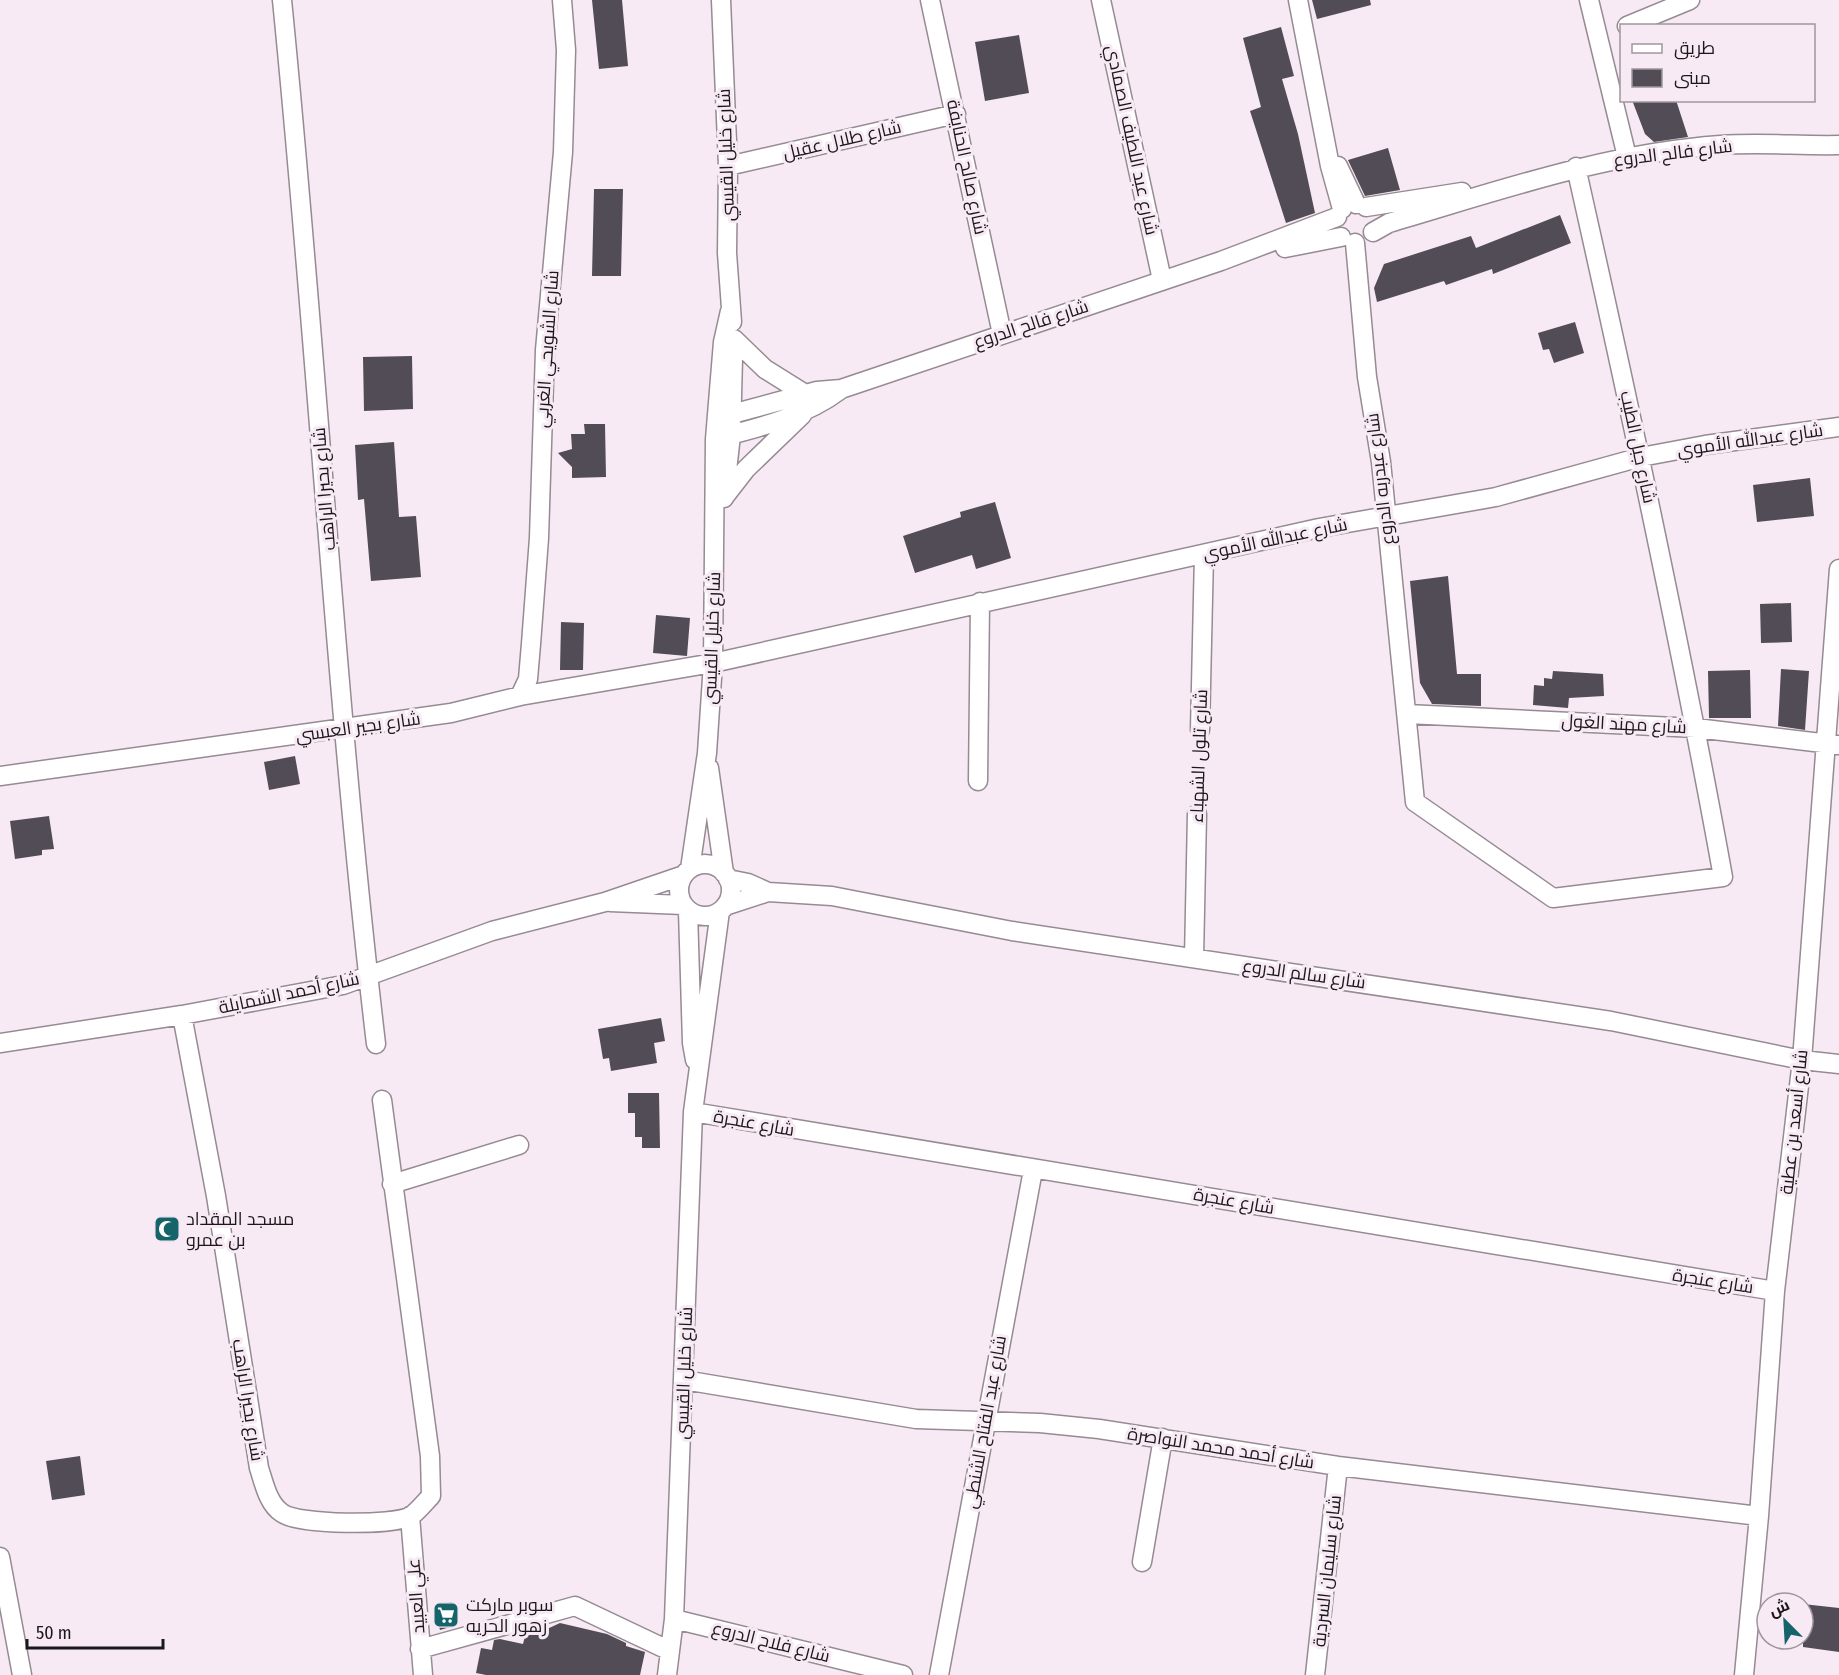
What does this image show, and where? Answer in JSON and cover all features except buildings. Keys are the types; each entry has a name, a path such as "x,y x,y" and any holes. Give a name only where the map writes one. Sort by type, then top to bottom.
{"street":[{"name":"شارع بحيرا الراهب","path":"282,0 298,159 343,729 376,1044"},
{"name":"شارع الشويحي الغربي","path":"520,696 528,679 531,644 539,538 545,350 563,152 566,50 562,0"},
{"name":"شارع خليل القيسي","path":"721,0 728,166 730,311 734,339 724,417"},
{"name":"شارع صالح الحنايفة","path":"930,0 1002,334"},
{"name":"شارع عبد اللطيف الصمادي","path":"1101,0 1162,280"},
{"path":"1298,0 1324,130 1350,209"},
{"path":"1589,0 1627,158"},
{"path":"1632,24 1690,0"},
{"path":"1598,38 1620,29"},
{"name":"شارع طلال عقيل","path":"728,166 956,114"},
{"name":"شارع فالح الدروع","path":"1372,232 1389,223 1576,167 1721,145 1839,145"},
{"name":"شارع جبل الطيب","path":"1407,714 1415,802 1553,898 1723,877 1696,728 1641,457 1576,167"},
{"name":"شارع فالح الدروع","path":"723,437 807,401 1221,261 1350,209 1511,186"},
{"path":"1350,209 1374,218 1372,232 1366,240 1348,240 1336,228 1350,209"},
{"name":"شارع فالح الدروع","path":"1221,261 1348,240"},
{"name":"شارع عبدربه الدروع","path":"1348,240 1381,462 1384,516 1407,714"},
{"name":"شارع خليل القيسي","path":"716,522 724,496 723,342 730,311"},
{"path":"724,496 807,401 765,369 734,339"},
{"name":"شارع فالح الدروع","path":"724,417 807,401"},
{"name":"شارع عبدالله الأموي","path":"713,663 1204,554 1384,516 1496,497 1641,457 1705,445 1839,427"},
{"name":"شارع خليل القيسي","path":"687,872 707,753 713,663 716,522 713,497 723,437"},
{"name":"شارع تلول الشهباء","path":"1200,730 1204,554"},
{"name":"شارع أسعد بن عطية","path":"1744,1675 1759,1516 1775,1291 1802,1060 1833,744 1839,569"},
{"path":"978,781 980,602"},
{"name":"شارع بجير العبسي","path":"0,776 451,713 520,696 713,663"},
{"name":"شارع مهند الغول","path":"1407,714 1696,728 1833,744"},
{"name":"شارع خليل القيسي","path":"707,753 726,876"},
{"name":"شارع تلول الشهباء","path":"1194,958 1197,814"},
{"path":"705,864 713,866 726,876 731,893 723,909 701,916 685,908 678,889 687,872 705,864"},
{"name":"شارع أحمد الشمايلة","path":"0,1043 182,1015 343,985 492,931 605,902 687,872"},
{"name":"شارع سالم الدروع","path":"726,876 768,892 832,896 1012,931 1611,1021 1802,1060 1839,1064"},
{"name":"شارع سالم الدروع","path":"723,909 768,892"},
{"name":"شارع أحمد الشمايلة","path":"605,902 685,908"},
{"name":"شارع خليل القيسي","path":"685,908 692,1043 697,1071"},
{"name":"شارع خليل القيسي","path":"667,1675 674,1619 693,1112 697,1071 704,1045 723,909"},
{"name":"شارع بحيرا الراهب","path":"182,1015 216,1196 254,1446 259,1468 272,1503 282,1514 302,1522 386,1520 410,1516"},
{"path":"382,1100 432,1482 431,1496 410,1516"},
{"name":"شارع عنجرة","path":"693,1112 1775,1291"},
{"path":"392,1184 519,1145"},
{"name":"شارع عبد الفتاح الشنطي","path":"939,1675 984,1420 1033,1170"},
{"name":"شارع أحمد محمد النواصرة","path":"684,1380 916,1419 953,1422 984,1420 1099,1428 1338,1466 1759,1516"},
{"path":"1142,1562 1163,1438"},
{"name":"شارع سليمان السردية","path":"1315,1675 1338,1466"},
{"name":"علي العبيد","path":"410,1516 423,1675"},
{"path":"0,1557 22,1675"},
{"path":"420,1649 575,1606 670,1651"},
{"name":"شارع فلاح الدروع","path":"674,1619 903,1675"}],"path":[{"name":"شارع تلول الشهباء","path":"1197,814 1200,730"}],"place":[{"name":"مسجد المقداد بن عمرو","path":"167,1229"},
{"name":"سوبر ماركت زهور الحريه","path":"446,1615"}]}
